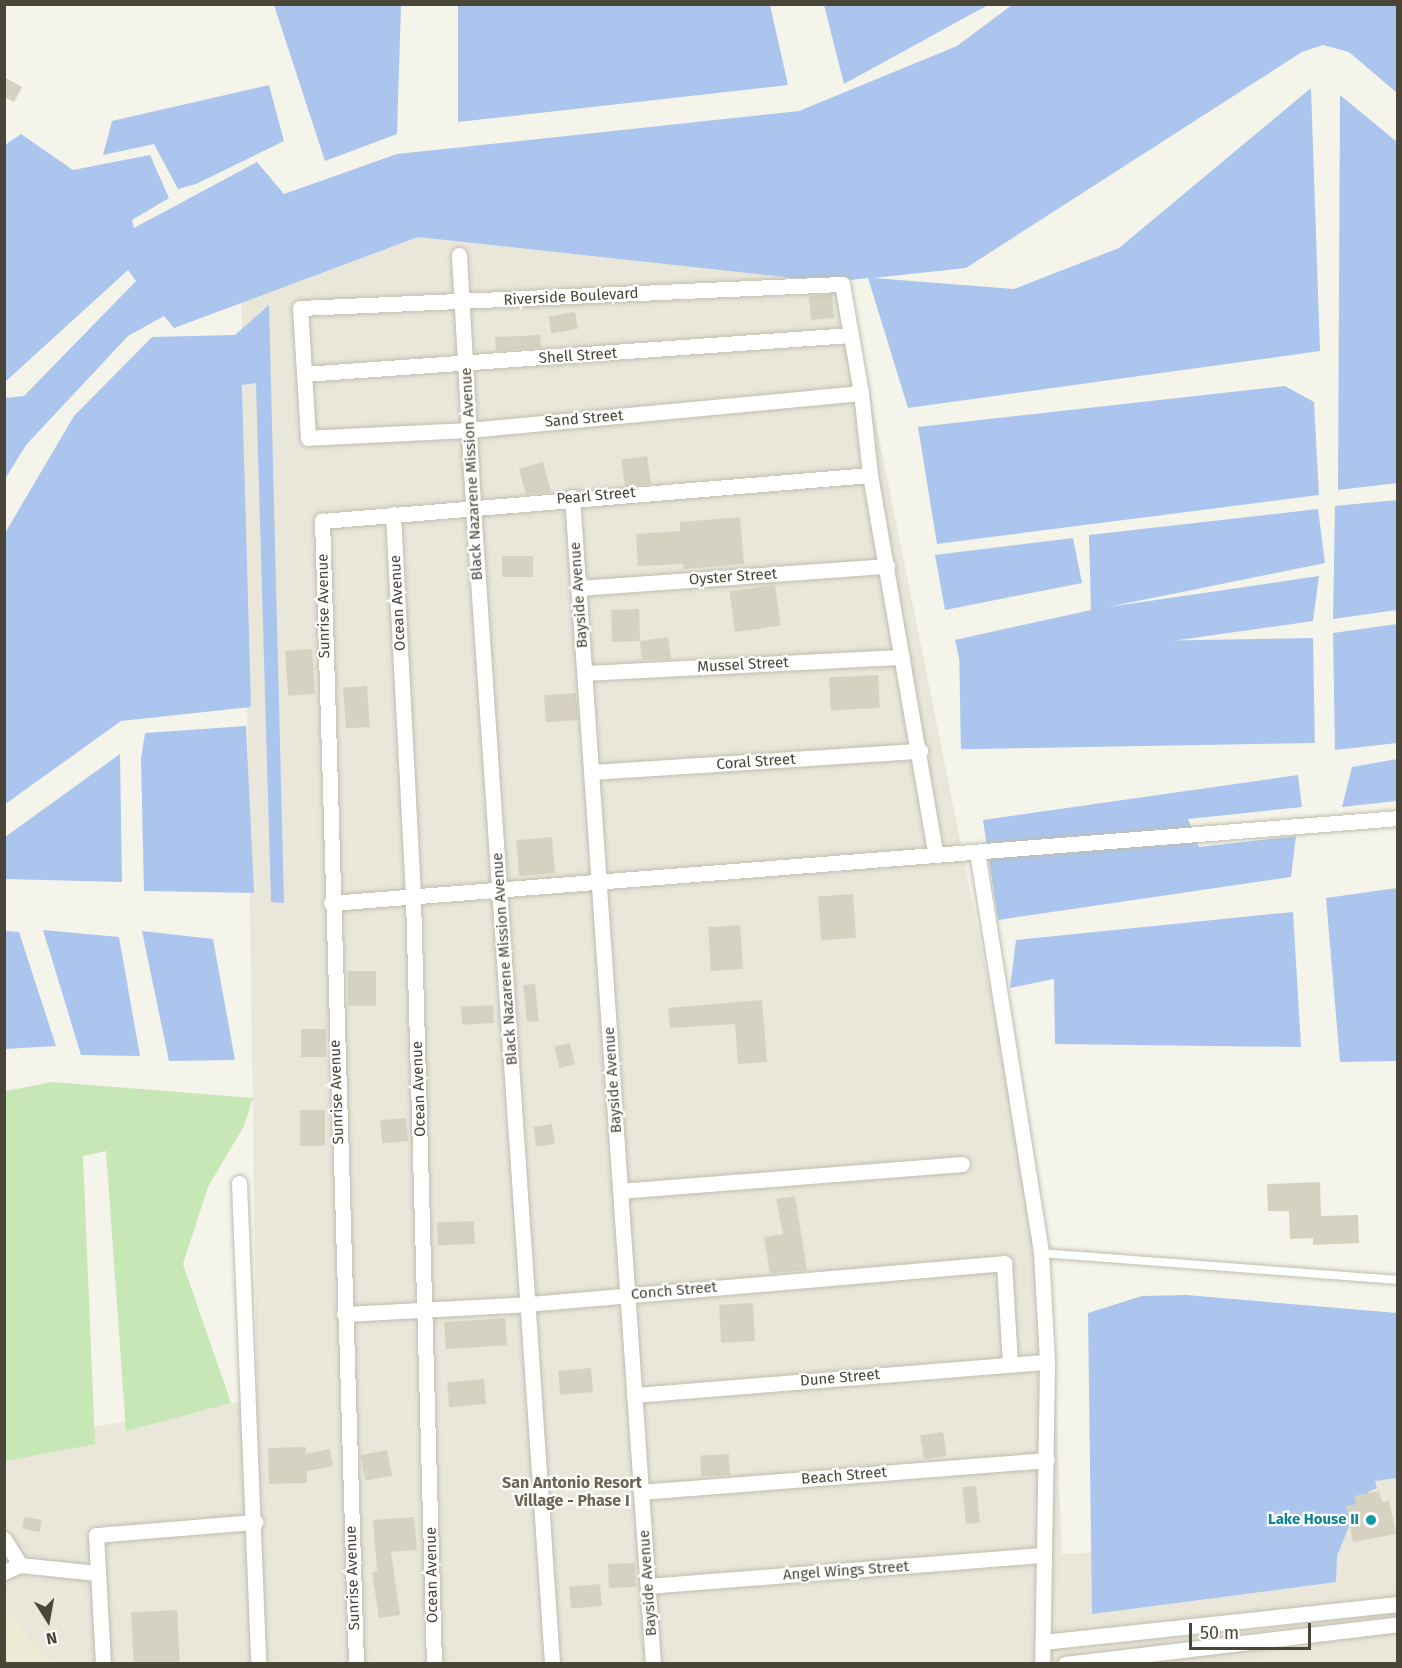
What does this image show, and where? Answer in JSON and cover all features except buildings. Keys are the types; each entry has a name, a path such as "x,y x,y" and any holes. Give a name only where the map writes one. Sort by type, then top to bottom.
{"street":[{"name":"Black Nazarene Mission Avenue","path":"459,255 473,507 552,1664"},
{"name":"Riverside Boulevard","path":"304,374 300,308 842,284 851,335"},
{"name":"Shell Street","path":"304,374 851,335"},
{"path":"851,335 861,393 870,475 920,751 935,852"},
{"name":"Sand Street","path":"304,374 308,438 468,430 861,393"},
{"name":"Pearl Street","path":"322,521 572,497 870,475"},
{"name":"Bayside Avenue","path":"572,497 653,1664"},
{"name":"Ocean Avenue","path":"393,514 413,898 427,1311 434,1664"},
{"name":"Sunrise Avenue","path":"322,521 331,903 356,1664"},
{"name":"Oyster Street","path":"579,588 887,566"},
{"name":"Mussel Street","path":"585,674 902,657"},
{"name":"Coral Street","path":"592,772 920,751"},
{"path":"331,903 501,891 935,852 977,852 1398,818"},
{"path":"977,852 1041,1253 1047,1362 1042,1664"},
{"path":"620,1191 962,1164"},
{"path":"239,1184 255,1522 258,1664"},
{"name":"Conch Street","path":"344,1314 528,1304 1004,1263 1010,1364"},
{"name":"Dune Street","path":"634,1395 1047,1362"},
{"name":"Beach Street","path":"641,1492 1047,1460"},
{"path":"103,1664 96,1535 255,1522"},
{"path":"4,1539 20,1565"},
{"name":"Angel Wings Street","path":"648,1586 1044,1556"},
{"path":"4,1572 20,1565 97,1573"},
{"path":"1043,1642 1398,1604"},
{"path":"1065,1664 1398,1624"}],"lane":[{"path":"1041,1253 1398,1280"}],"shaded area":[{"path":"376,222 844,263 1052,1298 1062,1554 1294,1542 1397,1436 1397,1663 5,1664 5,1442 257,1399 241,270"},
{"path":"5,1610 51,1663 5,1663"}],"green space":[{"path":"53,1082 253,1098 244,1126 208,1187 183,1264 231,1403 126,1431 106,1151 83,1156 95,1444 5,1461 5,1091"}],"water":[{"path":"824,4 988,5 844,84"},
{"path":"274,5 401,5 397,134 325,161"},
{"path":"458,5 770,5 788,85 458,122"},
{"path":"1012,5 1397,5 1397,93 1349,52 1323,45 1302,52 966,268 873,278 1014,289 1119,248 1311,88 1320,351 908,408 868,278 831,282 418,237 174,328 164,316 128,336 26,445 5,479 5,398 24,396 136,281 128,270 5,382 5,145 21,134 73,170 150,155 169,198 132,220 134,228 257,162 284,194 397,154 799,111 957,46"},
{"path":"269,85 284,141 196,184 178,189 154,144 103,155 112,121"},
{"path":"1340,95 1397,142 1398,483 1338,490"},
{"path":"269,305 284,903 271,902 256,383 242,385 251,707 121,721 4,805 5,533 74,416 152,337 235,335"},
{"path":"1285,386 1314,402 1319,495 937,544 918,427"},
{"path":"1397,500 1397,610 1333,619 1335,506"},
{"path":"1318,509 1325,563 1108,607 1319,576 1313,621 962,671 955,640 1091,610 1089,535"},
{"path":"1073,538 1082,583 945,610 935,555"},
{"path":"1397,624 1397,743 1335,750 1333,633"},
{"path":"1313,638 1315,743 961,749 959,644"},
{"path":"246,726 254,893 144,891 141,759 145,733"},
{"path":"120,754 122,882 5,879 5,837"},
{"path":"1397,759 1397,801 1342,807 1352,767"},
{"path":"1298,775 1302,807 1188,819 1199,847 1296,836 1291,877 998,920 983,820"},
{"path":"1397,888 1397,1061 1340,1062 1326,898"},
{"path":"1293,912 1301,1047 1055,1044 1054,979 1010,988 1016,940"},
{"path":"43,930 119,937 140,1056 81,1055"},
{"path":"5,931 19,932 56,1046 5,1049"},
{"path":"142,931 213,939 235,1060 169,1061"},
{"path":"1186,1295 1397,1313 1397,1478 1375,1481 1377,1488 1368,1492 1369,1504 1357,1507 1337,1556 1336,1582 1092,1614 1088,1313 1142,1296"}],"place":[{"name":"Lake House II","path":"1371,1520"}],"district":[{"name":"San Antonio Resort Village - Phase I","path":"572,1492"}]}
